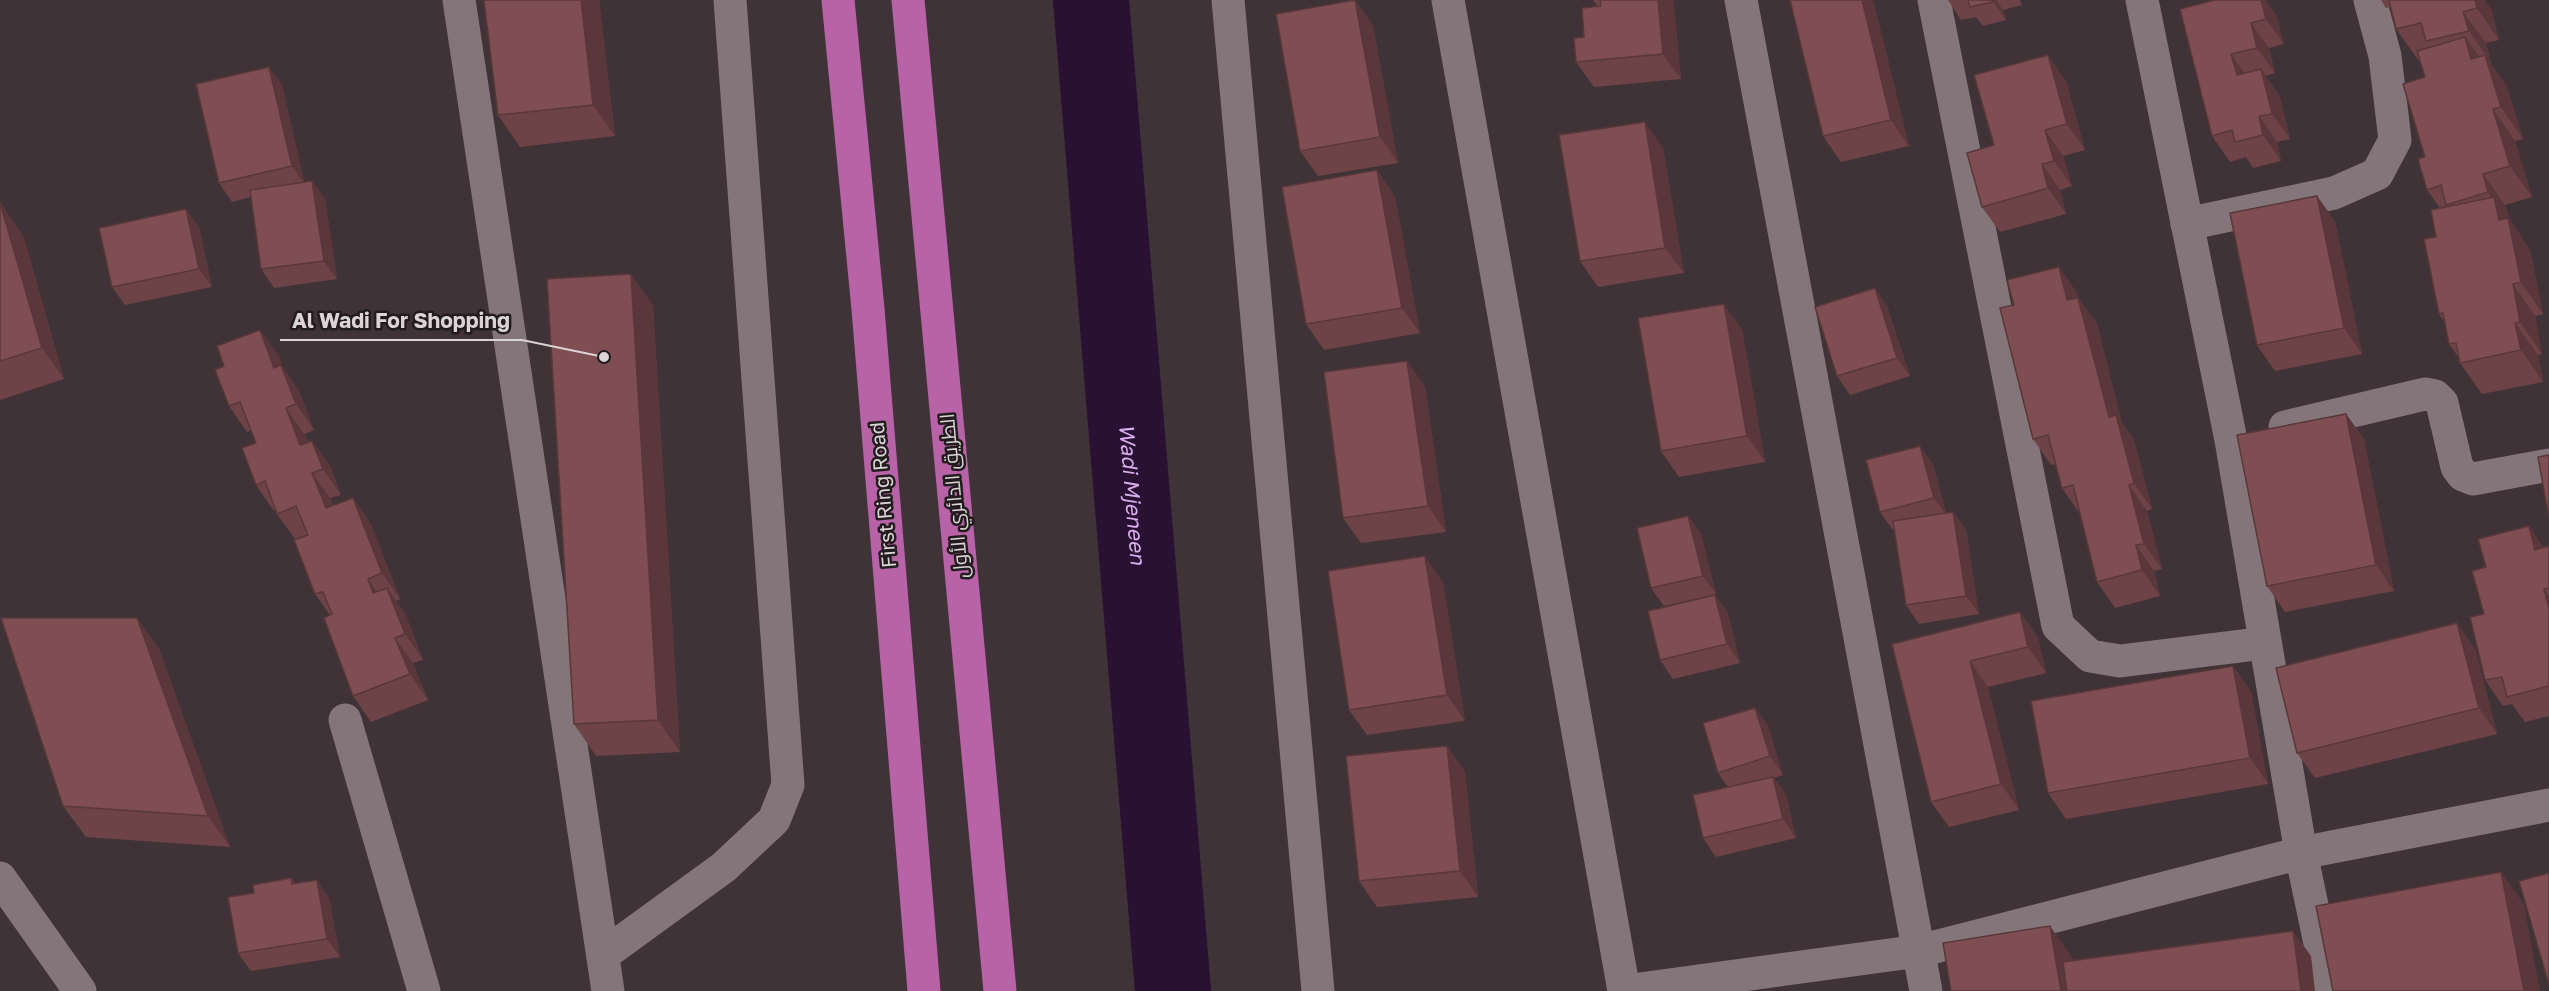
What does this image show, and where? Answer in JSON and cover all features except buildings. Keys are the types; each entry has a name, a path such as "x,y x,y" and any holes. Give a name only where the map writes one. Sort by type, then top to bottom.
{"highway":[{"name":"First Ring Road","path":"837,0 868,309 924,991"},
{"name":"الطريق الدائري الأول","path":"908,0 1000,991"}],"street":[{"path":"459,0 608,991"},
{"path":"603,955 724,867 774,820 788,785 730,0"},
{"path":"1228,0 1318,991"},
{"path":"1448,0 1625,991 1918,951 2301,853 2549,805"},
{"path":"1741,0 1926,991"},
{"path":"1934,0 2058,626 2090,657 2120,662 2265,643"},
{"path":"2142,0 2230,440 2301,853 2330,991"},
{"path":"2187,224 2334,193 2377,174 2395,140 2385,56 2370,0"},
{"path":"2230,440 2425,394 2435,396 2442,403 2457,467 2463,475 2473,479 2549,465"},
{"path":"345,720 424,991"},
{"path":"0,878 80,991"}],"waterway":[{"name":"Wadi Mjeneen","path":"1091,0 1173,991"}],"place":[{"name":"Al Wadi For Shopping","path":"604,357"}]}
